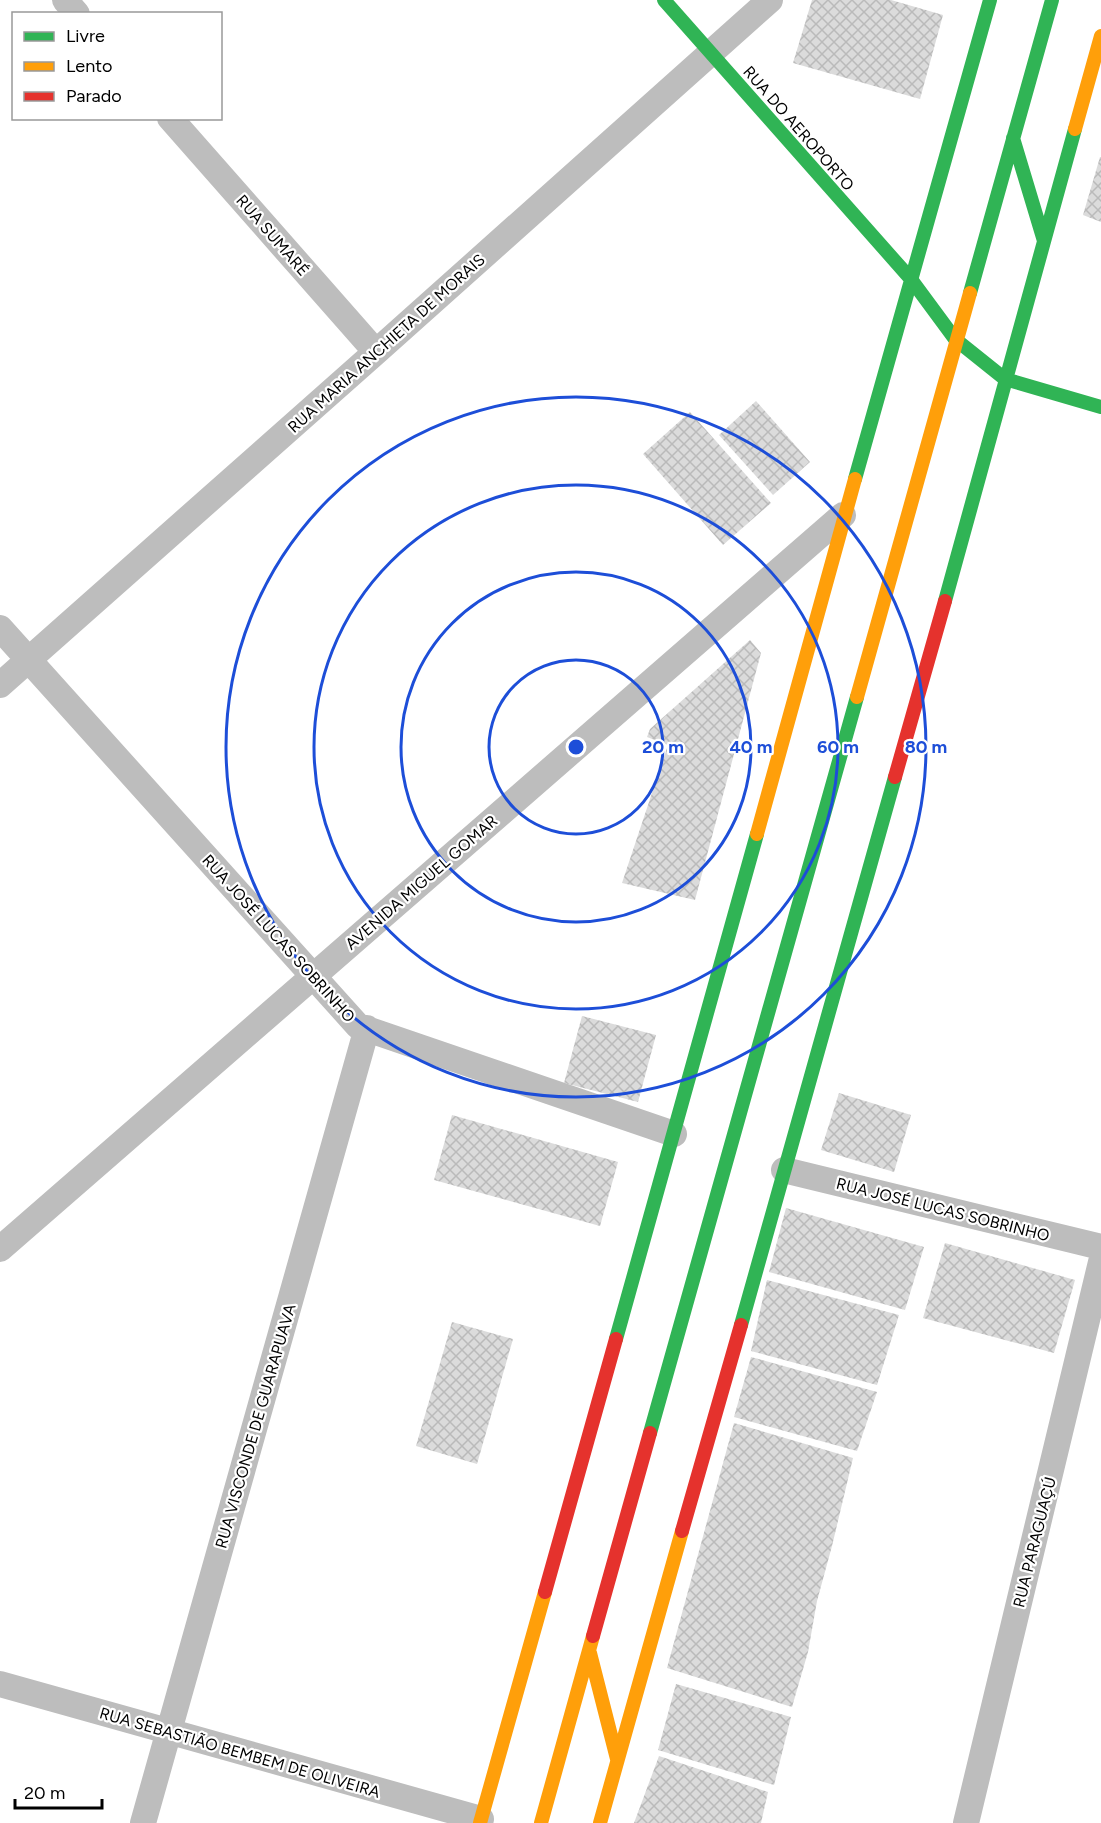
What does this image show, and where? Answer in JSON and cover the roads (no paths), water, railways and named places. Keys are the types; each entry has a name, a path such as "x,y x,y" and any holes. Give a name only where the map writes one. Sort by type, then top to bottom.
{"street":[{"path":"65,0 75,12"},
{"name":"RUA DO AEROPORTO","path":"664,0 910,278 955,339 1005,379"},
{"name":"RUA MARIA ANCHIETA DE MORAIS","path":"0,685 770,0"},
{"path":"480,1821 674,1134 843,515 990,0"},
{"path":"541,1823 955,339 1052,0"},
{"path":"600,1823 969,519 1005,379 1101,36"},
{"name":"RUA SUMARÉ","path":"172,120 376,352"},
{"path":"1013,138 1044,241"},
{"path":"1005,379 1101,407"},
{"name":"AVENIDA MIGUEL GOMAR","path":"0,1249 843,515"},
{"name":"RUA JOSÉ LUCAS SOBRINHO","path":"0,628 358,1026 674,1134"},
{"name":"RUA VISCONDE DE GUARAPUAVA","path":"143,1823 367,1028"},
{"name":"RUA JOSÉ LUCAS SOBRINHO","path":"784,1170 1101,1247"},
{"name":"RUA PARAGUAÇÚ","path":"966,1823 1101,1262"},
{"path":"589,1651 617,1759"},
{"name":"RUA SEBASTIÃO BEMBEM DE OLIVEIRA","path":"0,1684 480,1821"}]}
